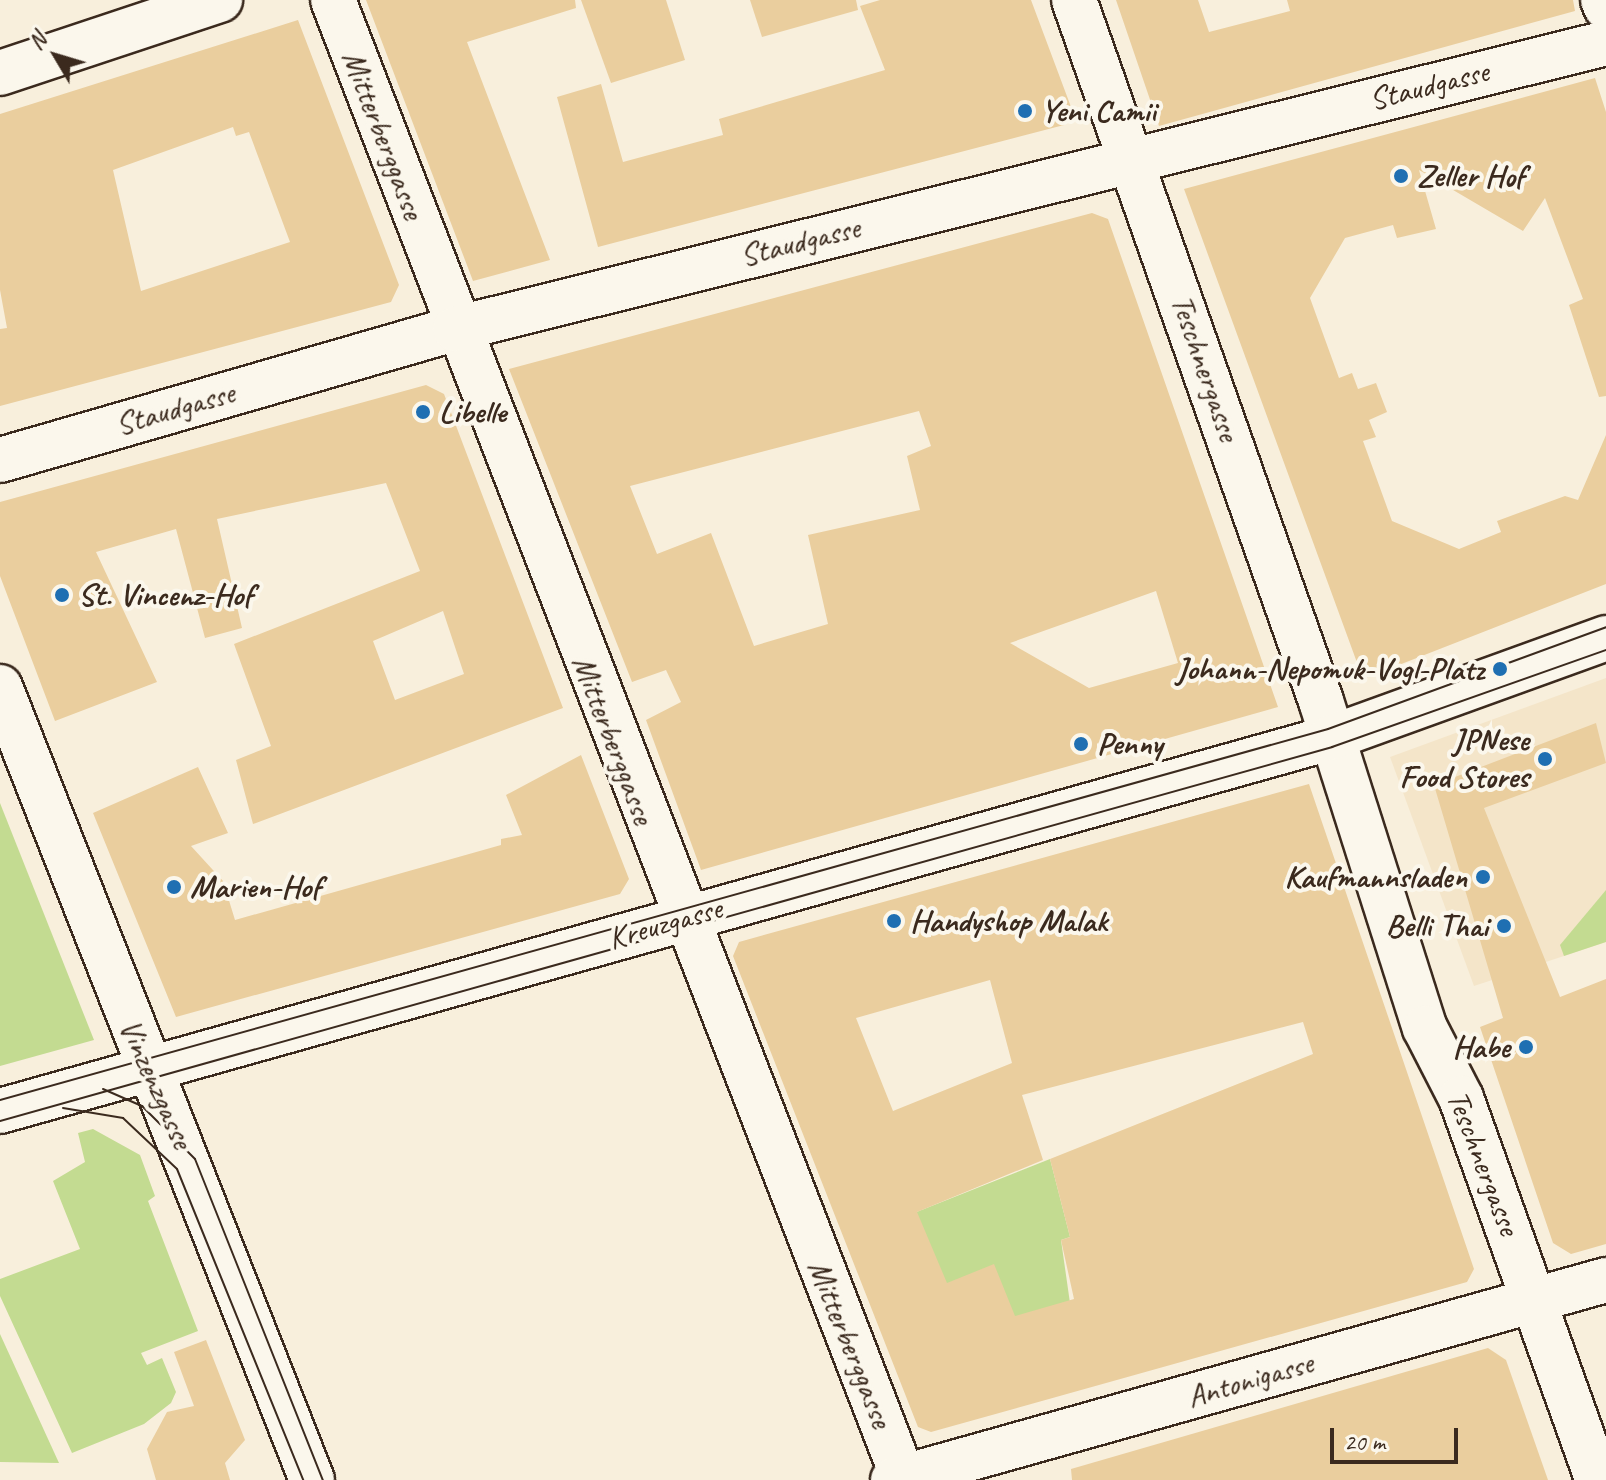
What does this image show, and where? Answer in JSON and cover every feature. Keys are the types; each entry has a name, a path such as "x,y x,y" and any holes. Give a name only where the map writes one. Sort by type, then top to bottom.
{"street":[{"path":"0,73 220,0"},
{"name":"Mitterberggasse","path":"333,0 455,329 900,1479"},
{"name":"Teschnergasse","path":"1074,0 1132,159 1330,738 1425,1028 1461,1098 1598,1480"},
{"path":"1603,0 1606,7"},
{"name":"Staudgasse","path":"0,460 455,329 1606,43"},
{"path":"1330,738 1606,638"},
{"name":"Vinzenzgasse","path":"0,687 129,1027 154,1068 312,1480"},
{"name":"Kreuzgasse","path":"0,1111 1330,738"},
{"name":"Antonigasse","path":"900,1479 1606,1280"}],"shaded area":[{"path":"1606,678 1606,942 1474,986 1390,757"}],"green space":[{"path":"0,803 94,1040 0,1066"},
{"path":"1606,890 1606,942 1564,956 1560,945"},
{"path":"93,1129 140,1155 155,1196 148,1201 198,1331 141,1353 147,1365 162,1358 176,1392 171,1403 144,1424 72,1453 0,1296 0,1279 80,1249 53,1181 85,1162 78,1133"},
{"path":"1050,1159 1070,1237 1061,1240 1072,1317 964,1328 914,1213"},
{"path":"0,1334 59,1463 0,1462"}],"building":[{"path":"366,0 575,0 576,8 467,42 550,260 473,281"},
{"path":"581,0 666,0 685,60 611,83"},
{"path":"750,0 856,0 858,10 762,37"},
{"path":"880,0 1031,0 1071,107 1064,125 598,247 557,97 601,84 623,162 723,135 719,119 885,70 860,6"},
{"path":"1116,0 1198,0 1209,32 1290,11 1287,0 1573,0 1575,11 1159,126"},
{"path":"298,20 399,285 391,302 0,406 0,329 7,328 0,290 0,114","holes":["233,127 236,136 249,132 290,242 141,291 113,170"]},
{"path":"1595,78 1606,112 1606,396 1599,397 1569,305 1583,299 1545,198 1523,231 1419,170 1436,229 1397,238 1393,225 1345,238 1310,298 1339,378 1352,373 1358,389 1376,383 1387,412 1369,420 1376,437 1363,441 1392,521 1459,549 1501,532 1497,521 1565,496 1578,500 1606,435 1606,584 1363,679 1184,189"},
{"path":"1092,213 1108,219 1278,707 701,870 646,720 681,702 666,670 632,682 509,369","holes":["919,411 931,446 907,456 920,510 808,535 828,624 754,646 711,533 657,554 630,486","1156,591 1178,663 1089,688 1010,643"]},
{"path":"426,385 444,394 563,708 253,824 236,760 271,746 234,644 420,571 386,483 217,519 242,628 205,638 176,529 96,552 157,682 55,721 0,576 0,502","holes":["443,611 464,674 395,700 373,641"]},
{"path":"1596,723 1606,763 1484,808 1560,997 1606,979 1606,1244 1571,1254 1553,1243 1480,1027 1503,1018 1434,785"},
{"path":"581,755 629,879 620,894 176,1017 93,813 198,767 228,833 191,846 223,881 235,920 501,845 501,839 522,835 506,795"},
{"path":"1309,784 1474,1269 1467,1282 931,1432 918,1427 733,956 739,942","holes":["990,980 1012,1063 893,1111 856,1018","1303,1022 1313,1054 1050,1159 1070,1237 1061,1240 1074,1299 1015,1316 994,1264 947,1283 917,1212 1043,1160 1022,1095"]},
{"path":"206,1340 245,1440 225,1463 230,1480 156,1480 147,1449 167,1412 194,1406 174,1352"},
{"path":"1488,1348 1506,1360 1548,1480 1072,1480 1071,1469"}],"tram line":[{"path":"0,1100 1328,729 1606,627"},
{"path":"0,1121 1332,747 1606,650"},
{"path":"103,1089 142,1106 195,1159 323,1480"},
{"path":"63,1108 123,1118 177,1169 303,1480"}],"place":[{"name":"Yeni Camii","path":"1025,111"},
{"name":"Zeller Hof","path":"1401,176"},
{"name":"Libelle","path":"423,412"},
{"name":"St. Vincenz-Hof","path":"62,595"},
{"name":"Johann-Nepomuk-Vogl-Platz","path":"1500,669"},
{"name":"Penny","path":"1081,744"},
{"name":"JPNese Food Stores","path":"1545,759"},
{"name":"Kaufmannsladen","path":"1483,877"},
{"name":"Marien-Hof","path":"174,887"},
{"name":"Handyshop Malak","path":"894,921"},
{"name":"Belli Thai","path":"1504,926"},
{"name":"Habe","path":"1526,1047"}]}
